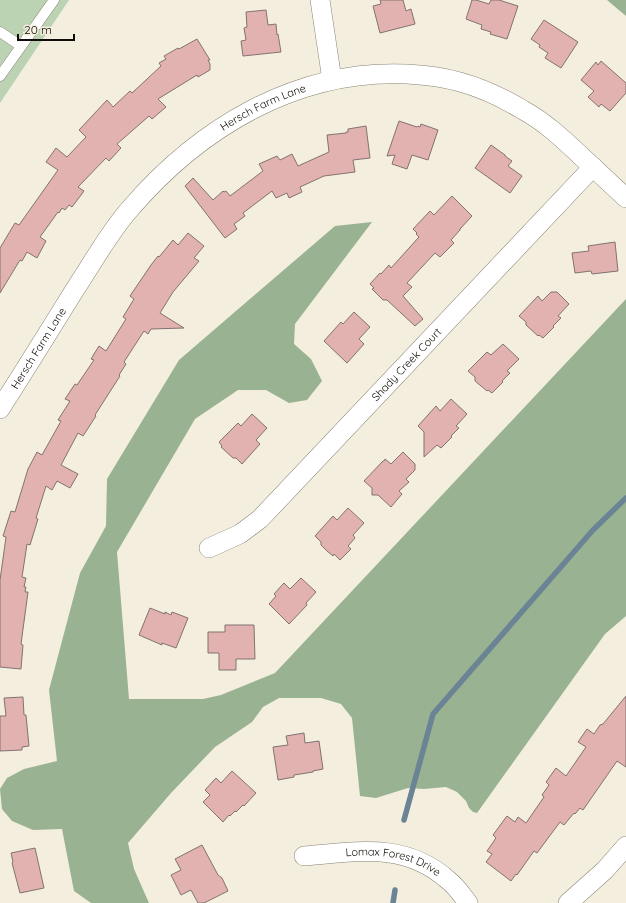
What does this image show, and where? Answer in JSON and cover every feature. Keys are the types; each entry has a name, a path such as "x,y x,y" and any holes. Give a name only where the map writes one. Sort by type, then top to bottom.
{"street":[{"path":"320,0 332,80"},
{"name":"Hersch Farm Lane","path":"0,409 104,244 128,211 156,181 192,148 225,125 260,105 297,90 332,80 361,75 389,73 424,75 459,82 492,94 536,117 558,134 626,198"},
{"name":"Shady Creek Court","path":"209,548 240,534 260,519 593,166"},
{"path":"568,903 605,870 626,846"},
{"name":"Lomax Forest Drive","path":"304,856 376,851 396,853 422,862 440,873 449,880 468,903"}],"lane":[{"path":"0,76 54,0"},
{"path":"0,32 21,46"}],"green space":[{"path":"0,0 69,0 0,103"},
{"path":"607,0 626,0 626,16"},
{"path":"372,222 295,324 294,344 311,359 322,381 307,400 289,403 266,390 238,390 195,419 117,552 129,699 203,699 221,695 275,673 626,299 626,616 605,634 477,813 473,812 469,808 466,801 457,792 446,787 424,789 408,788 376,798 360,796 352,718 341,704 321,698 279,698 263,707 252,722 215,747 171,793 128,843 134,869 149,903 91,903 74,891 62,829 33,830 12,821 2,809 0,789 7,778 24,769 57,761 49,690 80,573 106,526 107,479 179,360 335,226"}],"building":[{"path":"380,0 403,0 406,11 411,9 415,24 380,33 373,6 381,4"},
{"path":"472,0 489,4 491,0 499,0 518,6 507,39 490,34 491,32 481,29 482,25 466,19"},
{"path":"266,10 268,25 276,24 281,52 243,56 241,41 246,40 244,28 247,27 246,12"},
{"path":"544,20 578,42 561,68 545,58 548,53 531,39"},
{"path":"197,39 210,60 208,60 210,70 198,77 197,75 158,99 166,107 152,119 149,116 117,144 121,148 109,161 106,158 78,187 84,191 72,207 69,205 65,210 62,208 40,237 46,241 37,258 27,252 22,261 20,260 0,293 0,248 15,223 19,225 58,170 46,162 56,148 67,157 86,137 79,130 107,100 113,107 130,91 132,93 161,66 159,63 166,59 164,56"},
{"path":"601,61 626,83 626,93 610,111 601,104 599,107 588,97 594,91 581,80 596,62 598,65"},
{"path":"399,121 417,127 420,127 421,124 438,130 428,160 412,155 407,169 392,164 395,155 387,156"},
{"path":"366,126 370,158 353,160 355,172 324,176 300,187 302,192 289,198 287,193 276,198 272,191 243,213 245,216 234,224 237,229 225,238 185,186 193,178 213,200 223,191 226,191 230,196 263,171 259,164 277,156 280,160 292,154 298,166 329,152 327,135 346,133 348,132 348,129"},
{"path":"491,145 512,161 508,166 522,176 510,193 475,168"},
{"path":"452,196 472,216 451,240 454,243 440,257 435,253 407,283 412,287 403,296 423,319 415,326 387,300 383,300 372,289 374,288 370,284 389,265 391,268 419,237 413,229 430,211 434,215"},
{"path":"188,233 204,246 194,258 199,261 173,292 160,313 184,328 151,329 148,334 144,331 124,362 126,364 119,375 120,376 95,415 96,416 83,436 78,433 61,465 78,474 70,488 57,481 52,490 46,486 36,518 38,519 30,545 27,544 22,577 26,578 24,587 26,587 25,592 28,592 21,644 23,645 21,669 0,667 0,580 6,537 3,536 11,511 15,512 28,469 37,452 42,455 61,421 58,420 70,401 65,399 75,384 77,385 94,360 91,359 99,346 106,351 126,319 123,317 134,299 130,296 151,265 173,240 178,245"},
{"path":"615,242 618,271 592,274 591,271 575,273 572,253 589,251 588,246"},
{"path":"551,292 557,292 569,304 558,316 561,318 543,338 539,335 538,336 526,325 526,322 519,316 538,296 542,301"},
{"path":"354,312 370,327 359,339 364,344 347,363 324,341 341,322 343,324"},
{"path":"503,344 519,359 507,371 510,373 492,393 488,390 487,391 475,381 475,377 468,371 487,352 491,355"},
{"path":"451,399 467,414 456,426 459,428 441,448 437,445 424,457 424,432 418,426 436,406 440,411"},
{"path":"252,414 267,428 256,440 260,444 242,464 221,447 222,446 219,442 238,423 241,426"},
{"path":"403,452 415,464 415,470 406,479 409,482 399,491 402,494 391,507 378,495 372,495 372,488 364,481 385,459 391,464"},
{"path":"348,508 364,523 353,535 355,538 348,546 351,549 340,560 334,554 333,556 327,551 315,536 333,516 337,520"},
{"path":"301,578 316,592 306,603 307,605 289,624 269,604 276,596 274,594 284,583 290,589"},
{"path":"150,608 165,614 165,612 171,615 172,612 188,618 176,648 162,643 162,645 139,635"},
{"path":"225,625 254,625 255,659 236,659 236,670 219,670 219,653 208,653 208,632 225,632"},
{"path":"626,696 626,767 617,761 583,810 580,808 564,825 560,822 537,853 534,851 511,881 486,862 492,854 487,851 496,838 493,835 507,816 515,822 518,817 526,823 544,797 542,795 549,785 546,782 556,768 566,776 586,747 578,742 587,729 594,734 600,725 603,724"},
{"path":"23,697 29,746 22,747 22,750 0,751 0,716 6,716 4,698"},
{"path":"304,733 305,743 319,741 323,769 278,780 273,747 288,745 286,736"},
{"path":"232,771 256,793 244,806 243,805 230,816 229,815 223,822 203,802 210,795 205,790 216,778 221,783"},
{"path":"202,845 228,891 204,903 198,903 191,890 181,895 171,875 181,870 175,859"},
{"path":"35,848 44,888 20,893 12,863 11,853"}],"waterway":[{"path":"404,820 433,714 593,530 626,498"},
{"path":"393,903 395,890"}]}
